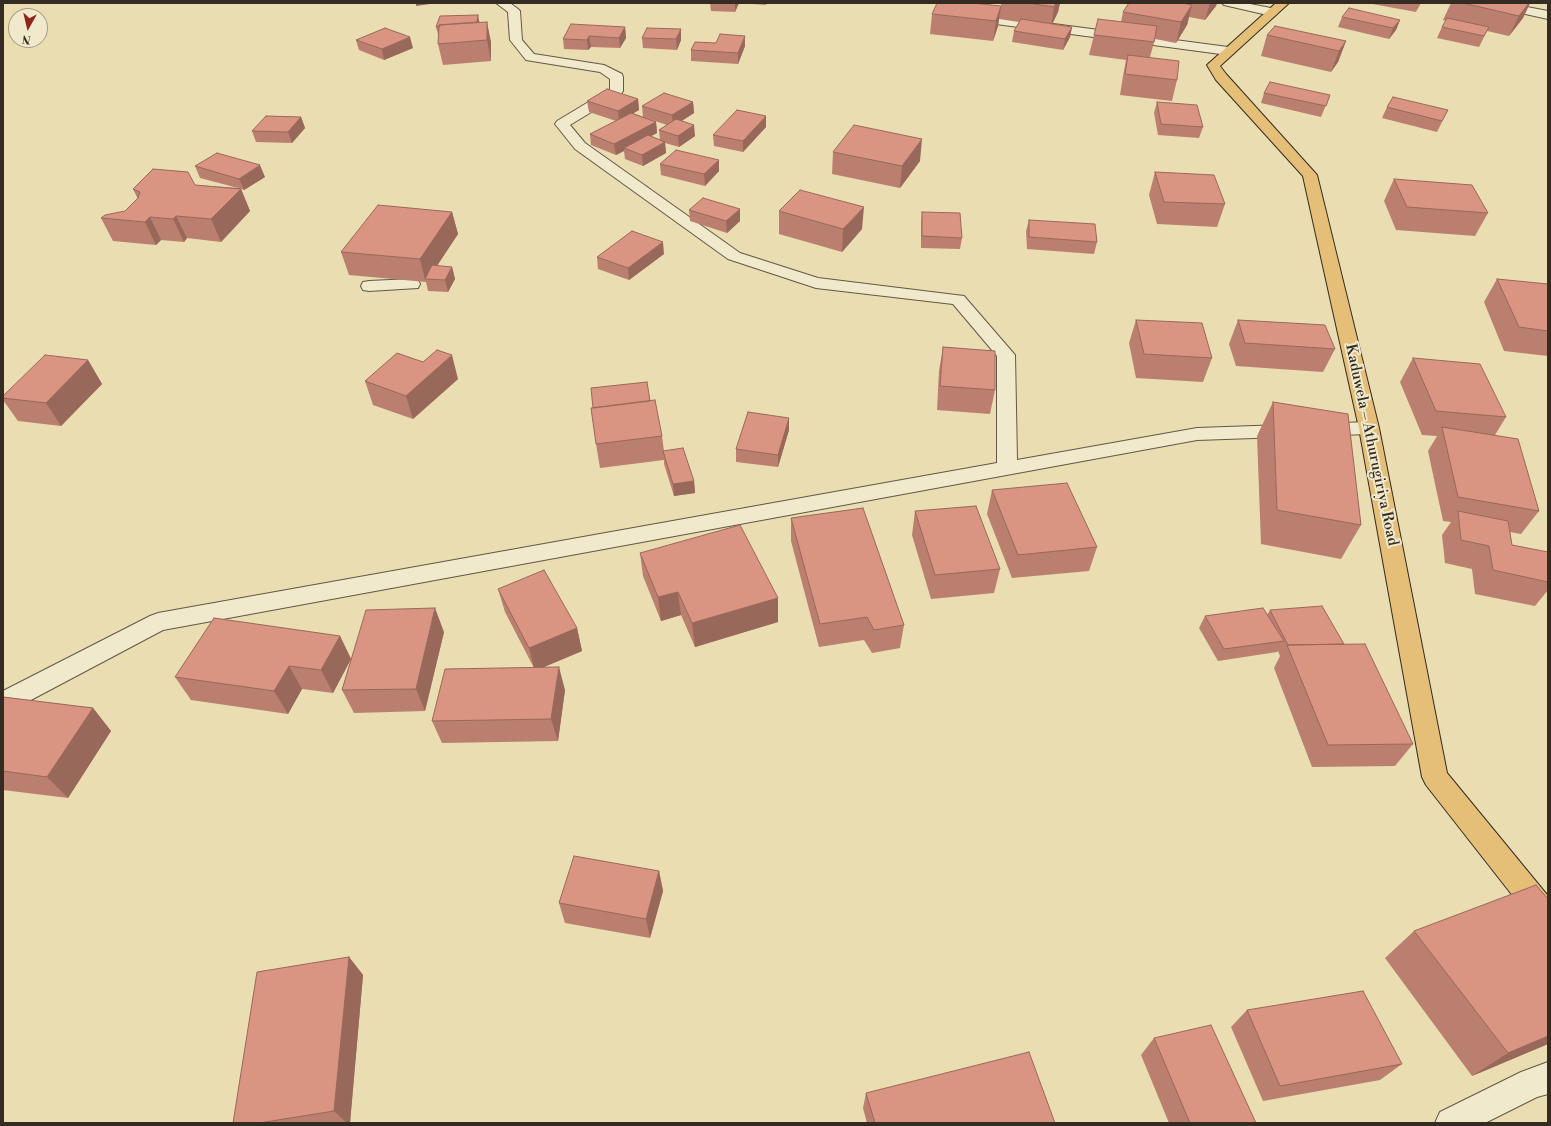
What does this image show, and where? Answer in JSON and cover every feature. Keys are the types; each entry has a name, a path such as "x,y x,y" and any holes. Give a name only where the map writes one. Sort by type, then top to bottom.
{"main road":[{"name":"Kaduwela – Athurugiriya Road","path":"1278,7 1213,65 1221,77 1310,175 1369,428 1435,777 1548,918"}],"street":[{"path":"502,3 514,11 516,40 530,57 604,68 617,77 616,91 562,124 580,146 734,256 816,283 958,300 1006,355 1007,468"},
{"path":"1228,3 1278,7"},
{"path":"1489,3 1548,15"},
{"path":"966,17 1228,51"},
{"path":"369,286 412,284"},
{"path":"3,703 158,622 1197,434 1369,428"},
{"path":"1451,1123 1532,1083 1548,1078"}],"building":[{"path":"937,3 973,3 1001,6 996,21 932,14"},
{"path":"1027,3 1056,3 1054,7"},
{"path":"1129,3 1183,3 1192,5 1181,22 1123,12"},
{"path":"1463,3 1529,3 1519,16"},
{"path":"1349,8 1400,20 1393,28 1342,17"},
{"path":"478,15 477,22 439,25 439,27 436,27 440,16"},
{"path":"1447,18 1489,27 1484,36 1442,27"},
{"path":"1021,19 1072,27 1065,39 1014,31"},
{"path":"1098,19 1157,26 1154,42 1094,35"},
{"path":"487,22 487,40 438,44 439,25"},
{"path":"571,24 625,27 619,38 589,36 587,40 563,39"},
{"path":"1275,26 1346,41 1339,51 1267,35"},
{"path":"385,28 410,37 382,49 356,40"},
{"path":"647,28 681,29 676,39 642,38"},
{"path":"720,34 745,36 738,53 691,50 695,42 716,43"},
{"path":"1128,55 1179,61 1177,80 1125,74"},
{"path":"1270,82 1330,95 1326,106 1264,93"},
{"path":"607,89 638,99 618,111 587,101"},
{"path":"664,93 693,102 672,115 642,106"},
{"path":"1393,97 1448,110 1442,121 1387,107"},
{"path":"1157,102 1197,105 1203,127 1161,124"},
{"path":"737,110 766,116 743,141 713,135"},
{"path":"631,113 656,122 614,144 590,134"},
{"path":"266,116 301,117 288,132 252,131"},
{"path":"676,119 694,125 678,136 659,130"},
{"path":"854,125 922,139 902,166 833,152"},
{"path":"648,135 665,142 642,155 624,148"},
{"path":"676,150 719,160 704,174 660,164"},
{"path":"217,153 260,165 239,179 195,166"},
{"path":"153,169 188,172 195,185 241,189 211,219 176,216 173,219 150,217 145,222 101,218 105,215 125,211 138,198 140,192 133,189"},
{"path":"1155,172 1214,175 1225,204 1164,202"},
{"path":"1394,179 1472,185 1488,213 1407,207"},
{"path":"800,190 864,207 843,229 779,211"},
{"path":"703,198 740,209 726,221 689,210"},
{"path":"378,205 452,212 420,259 341,252"},
{"path":"922,212 960,213 962,238 922,236"},
{"path":"1029,220 1095,224 1097,242 1029,237"},
{"path":"632,231 663,242 628,268 597,257"},
{"path":"432,265 452,267 445,280 425,279"},
{"path":"1497,279 1548,284 1548,331 1519,327"},
{"path":"1136,320 1202,323 1212,358 1144,354"},
{"path":"1238,320 1325,325 1335,349 1245,343"},
{"path":"943,347 995,351 995,390 940,386"},
{"path":"437,350 452,355 406,396 365,381 397,353 423,362"},
{"path":"45,355 88,360 46,403 3,398 3,396"},
{"path":"1413,358 1480,364 1506,417 1436,411"},
{"path":"647,382 650,401 593,408 591,388"},
{"path":"655,400 662,436 596,444 591,408"},
{"path":"1273,402 1348,414 1361,525 1277,510"},
{"path":"748,412 789,418 778,455 736,449"},
{"path":"1442,427 1518,439 1539,511 1458,497"},
{"path":"683,448 694,481 673,484 663,451"},
{"path":"1067,483 1097,547 1018,555 992,490"},
{"path":"976,506 1000,569 935,575 915,511"},
{"path":"863,508 904,625 874,630 867,617 820,624 791,518"},
{"path":"1458,511 1508,521 1512,545 1548,552 1548,582 1493,570 1489,546 1461,540"},
{"path":"740,525 778,598 692,623 678,592 658,597 640,553"},
{"path":"544,570 577,628 529,648 498,589"},
{"path":"1322,606 1344,644 1288,645 1270,610"},
{"path":"435,608 416,689 342,690 366,610"},
{"path":"1263,608 1284,641 1224,649 1205,616"},
{"path":"214,618 340,636 321,670 289,666 274,691 175,677"},
{"path":"1365,644 1413,744 1328,745 1287,645"},
{"path":"559,667 551,719 432,721 445,669"},
{"path":"3,697 93,708 47,777 3,771"},
{"path":"574,856 659,871 646,919 559,903"},
{"path":"1536,885 1548,899 1548,1036 1508,1053 1414,931"},
{"path":"349,957 334,1111 259,1123 233,1123 257,972"},
{"path":"1363,991 1402,1064 1280,1086 1247,1010"},
{"path":"1211,1025 1256,1123 1190,1123 1154,1038"},
{"path":"1029,1052 1055,1123 875,1123 866,1093"}]}
